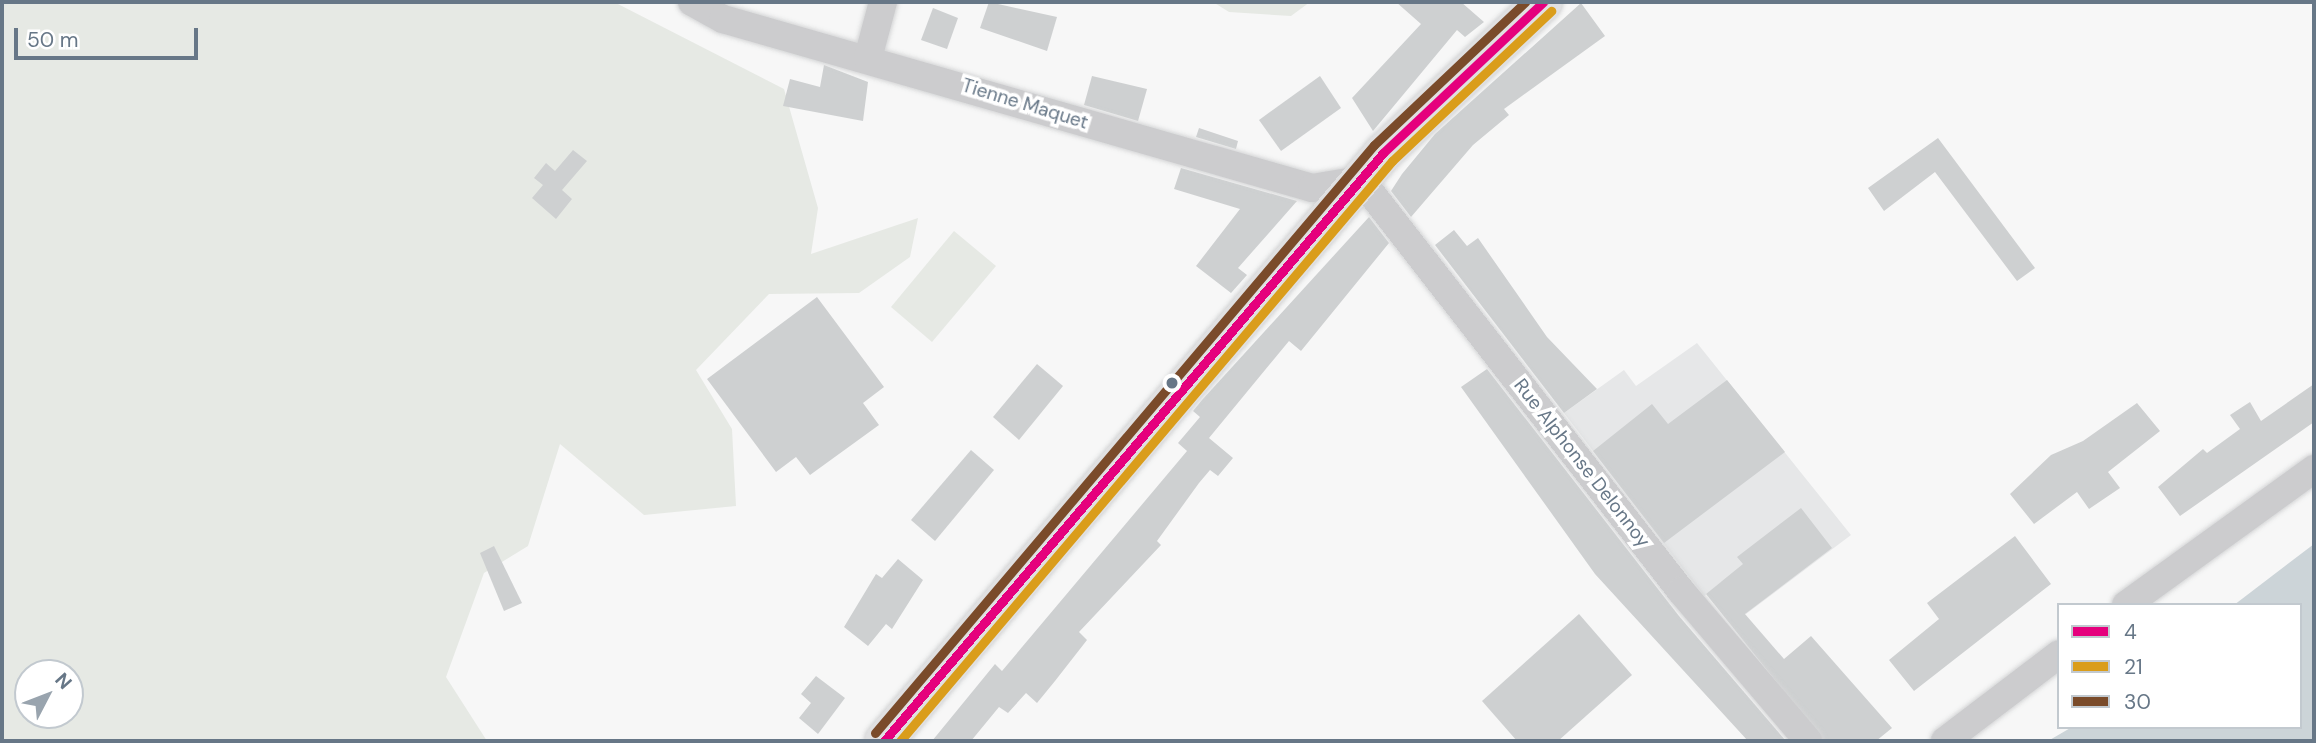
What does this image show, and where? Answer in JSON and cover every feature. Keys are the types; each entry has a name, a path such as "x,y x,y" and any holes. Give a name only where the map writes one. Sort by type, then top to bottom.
{"main road":[{"path":"884,741 1361,180 1493,42 1543,2"}],"street":[{"name":"Tienne Maquet","path":"692,2 723,19 868,58 1312,188 1361,180"},
{"path":"868,58 883,2"},
{"name":"Rue Alphonse Delonnoy","path":"1361,180 1681,591 1808,741"},
{"path":"2129,603 2314,469"},
{"path":"1945,741 2057,655"}],"shaded area":[{"path":"2,2 614,2 784,89 818,208 811,254 918,218 910,257 859,293 769,294 696,370 732,429 736,506 644,515 560,444 528,546 484,573 446,677 487,741 2,741"},
{"path":"1213,2 1310,2 1291,16 1229,12"},
{"path":"954,231 996,266 932,342 891,307"},
{"path":"1697,343 1851,535 1746,614 1721,582 1704,596 1564,413 1624,370 1636,386"},
{"path":"2314,544 2314,741 2048,741 2069,729 2302,729 2302,603 2237,603"}],"building":[{"path":"989,2 1057,17 1047,51 980,28"},
{"path":"1396,2 1461,2 1484,22 1465,37 1457,30 1373,131 1352,98 1421,24"},
{"path":"1581,3 1605,36 1504,109 1509,115 1473,145 1411,217 1391,191 1402,174 1435,134"},
{"path":"933,8 958,18 947,49 921,40"},
{"path":"824,65 868,82 863,121 783,106 790,79 820,87"},
{"path":"1092,76 1147,89 1138,121 1084,105"},
{"path":"1320,76 1341,108 1281,151 1259,120"},
{"path":"1199,128 1238,141 1236,149 1196,137"},
{"path":"1938,138 2035,268 2017,281 1935,172 1884,211 1868,188"},
{"path":"573,150 587,161 562,190 572,199 556,219 532,198 543,185 534,178 546,163 555,171"},
{"path":"1181,168 1297,201 1238,268 1247,275 1231,293 1196,266 1240,209 1174,189"},
{"path":"1369,217 1389,243 1301,351 1289,341 1209,438 1233,458 1218,476 1210,470 1157,541 1161,545 1079,632 1087,640 1037,703 1026,693 1008,713 999,707 971,741 932,741 995,664 1002,671 1187,451 1178,443 1200,417 1193,411 1202,400"},
{"path":"1454,230 1467,246 1478,238 1547,337 1597,389 1564,413 1435,245"},
{"path":"817,297 884,387 863,403 879,425 810,475 796,457 776,472 707,379"},
{"path":"1037,364 1063,386 1019,440 993,417"},
{"path":"1487,369 1679,616 1786,741 1748,741 1595,574 1461,387"},
{"path":"1727,380 1785,452 1664,543 1593,451 1652,404 1668,424"},
{"path":"2314,384 2314,422 2180,516 2158,487 2203,449 2207,453 2240,429 2230,415 2250,402 2261,421"},
{"path":"2137,403 2160,431 2108,472 2120,488 2089,509 2077,492 2034,524 2010,494 2051,455 2083,441"},
{"path":"971,450 994,470 935,541 911,520"},
{"path":"1801,508 1832,548 1745,614 1784,659 1811,636 1892,728 1876,741 1824,741 1706,594 1743,564 1737,557"},
{"path":"2015,536 2051,584 1914,691 1889,660 1939,619 1927,603"},
{"path":"494,546 522,603 504,611 480,553"},
{"path":"898,559 923,580 892,629 886,624 868,646 844,627 876,574 882,578"},
{"path":"1579,614 1632,675 1558,741 1517,741 1482,701"},
{"path":"816,676 845,698 818,734 799,718 811,703 801,694"}],"transit line":[{"name":"30","path":"875,733 1374,145 1525,2"},
{"name":"4","path":"884,741 1383,153 1543,2"},
{"name":"21","path":"900,741 1392,161 1551,11"}]}
